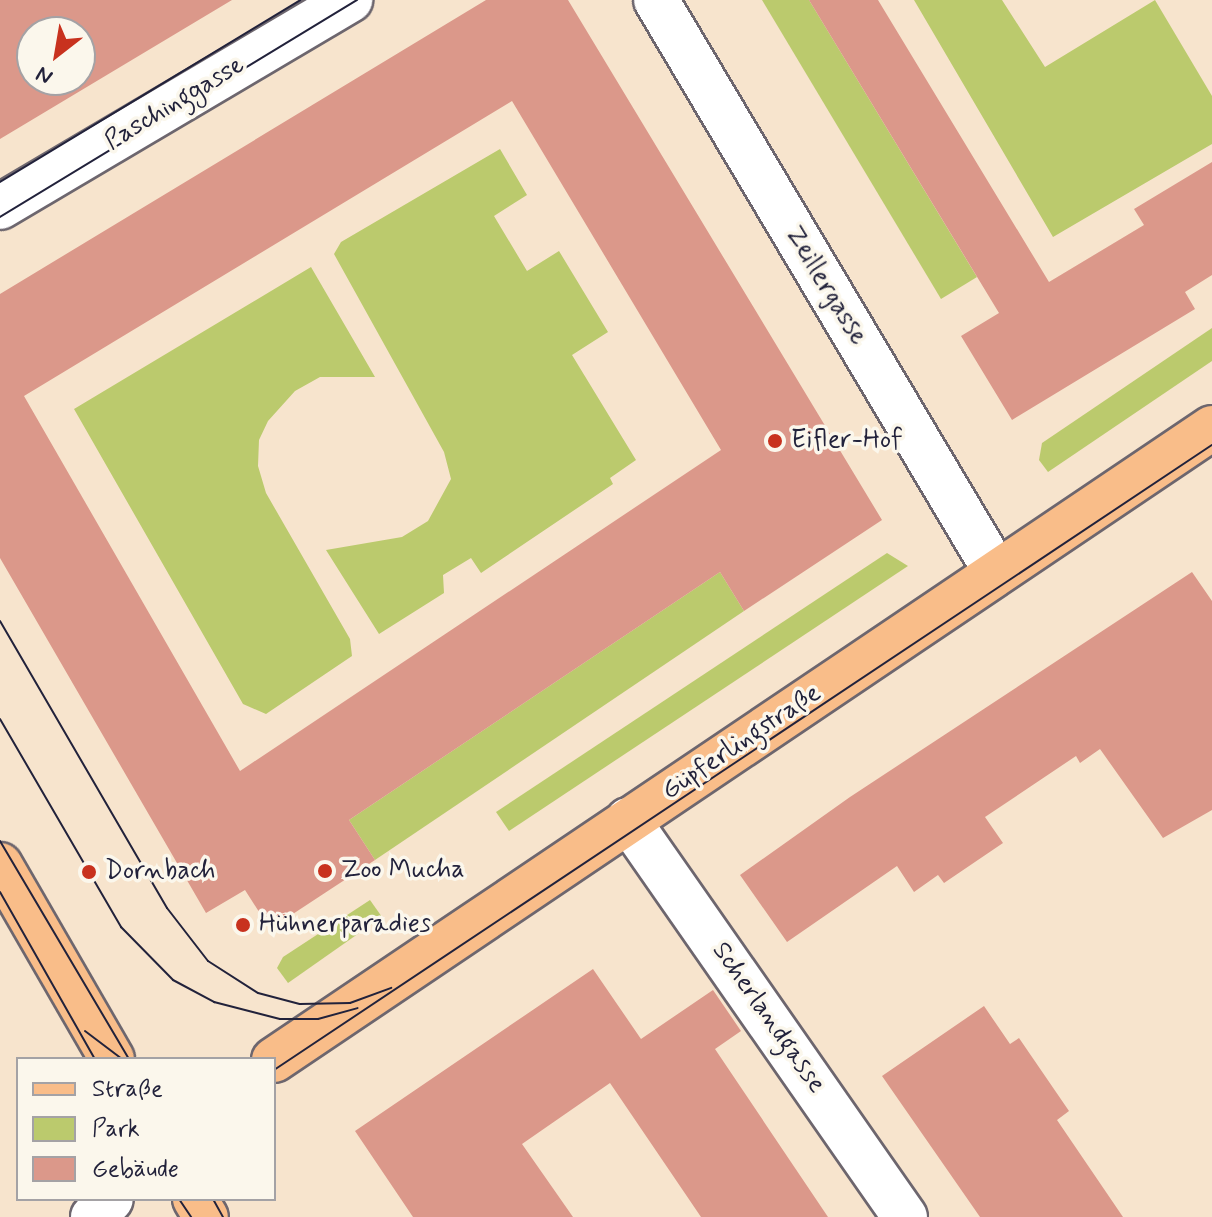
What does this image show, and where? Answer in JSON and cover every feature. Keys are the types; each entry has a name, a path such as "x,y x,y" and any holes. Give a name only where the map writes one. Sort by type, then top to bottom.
{"main road":[{"name":"Güpferlingstraße","path":"276,1059 1212,428"},
{"path":"0,865 111,1057"}],"street":[{"name":"Paschinggasse","path":"0,207 350,0"},
{"name":"Zeillergasse","path":"656,0 996,572"},
{"name":"Scherlandgasse","path":"628,820 905,1217"},
{"path":"93,1217 109,1201"}],"green space":[{"path":"762,0 809,0 977,277 941,299"},
{"path":"914,0 1002,0 1045,67 1155,0 1212,96 1212,144 1053,237"},
{"path":"500,149 527,195 494,216 527,271 559,251 608,332 572,355 636,460 610,478 613,484 481,573 471,558 443,575 444,593 379,634 326,550 402,537 428,521 451,479 444,452 334,254 341,242"},
{"path":"311,267 375,377 320,377 295,391 268,421 259,440 258,466 266,493 350,639 352,656 266,714 243,704 74,409"},
{"path":"1212,328 1212,361 1048,472 1039,460 1042,443"},
{"path":"887,553 908,566 509,831 496,812"},
{"path":"720,572 744,611 375,860 349,820"},
{"path":"370,900 382,917 288,983 277,968 283,957"}],"building":[{"path":"0,0 232,0 96,81 96,16 16,16 16,96 72,96 0,139"},
{"name":"Eifler-Hof","path":"486,0 568,0 882,520 744,611 720,572 349,820 375,860 270,929 245,890 206,913 0,558 0,294","holes":["512,101 721,450 240,771 24,396"]},
{"path":"809,0 878,0 1049,282 1144,225 1134,209 1212,162 1212,275 1185,292 1195,309 1012,420 961,336 999,313"},
{"path":"1192,572 1212,601 1212,810 1163,838 1100,749 1080,763 1076,756 985,817 1003,843 944,883 938,875 914,892 897,866 787,942 740,875 850,797"},
{"path":"593,969 641,1039 713,990 741,1031 715,1049 828,1217 701,1217 610,1083 522,1144 573,1217 413,1217 355,1131"},
{"path":"984,1006 1010,1044 1019,1038 1069,1111 1057,1120 1123,1217 980,1217 882,1076"}],"tram line":[{"path":"0,182 300,0"},
{"path":"0,217 357,0"},
{"path":"276,1069 1212,445"},
{"path":"0,621 167,908 208,961 258,993 300,1004 350,1003 391,988"},
{"path":"0,719 121,927 173,980 214,1002 280,1019 318,1019 358,1008"},
{"path":"0,841 128,1057"},
{"path":"0,892 94,1057"},
{"path":"85,1031 119,1057"},
{"path":"180,1201 191,1217"},
{"path":"214,1201 223,1217"}],"place":[{"name":"Eifler-Hof","path":"775,441"},
{"name":"Zoo Mucha","path":"325,871"},
{"name":"Dornbach","path":"89,872"},
{"name":"Hühnerparadies","path":"243,925"}]}
